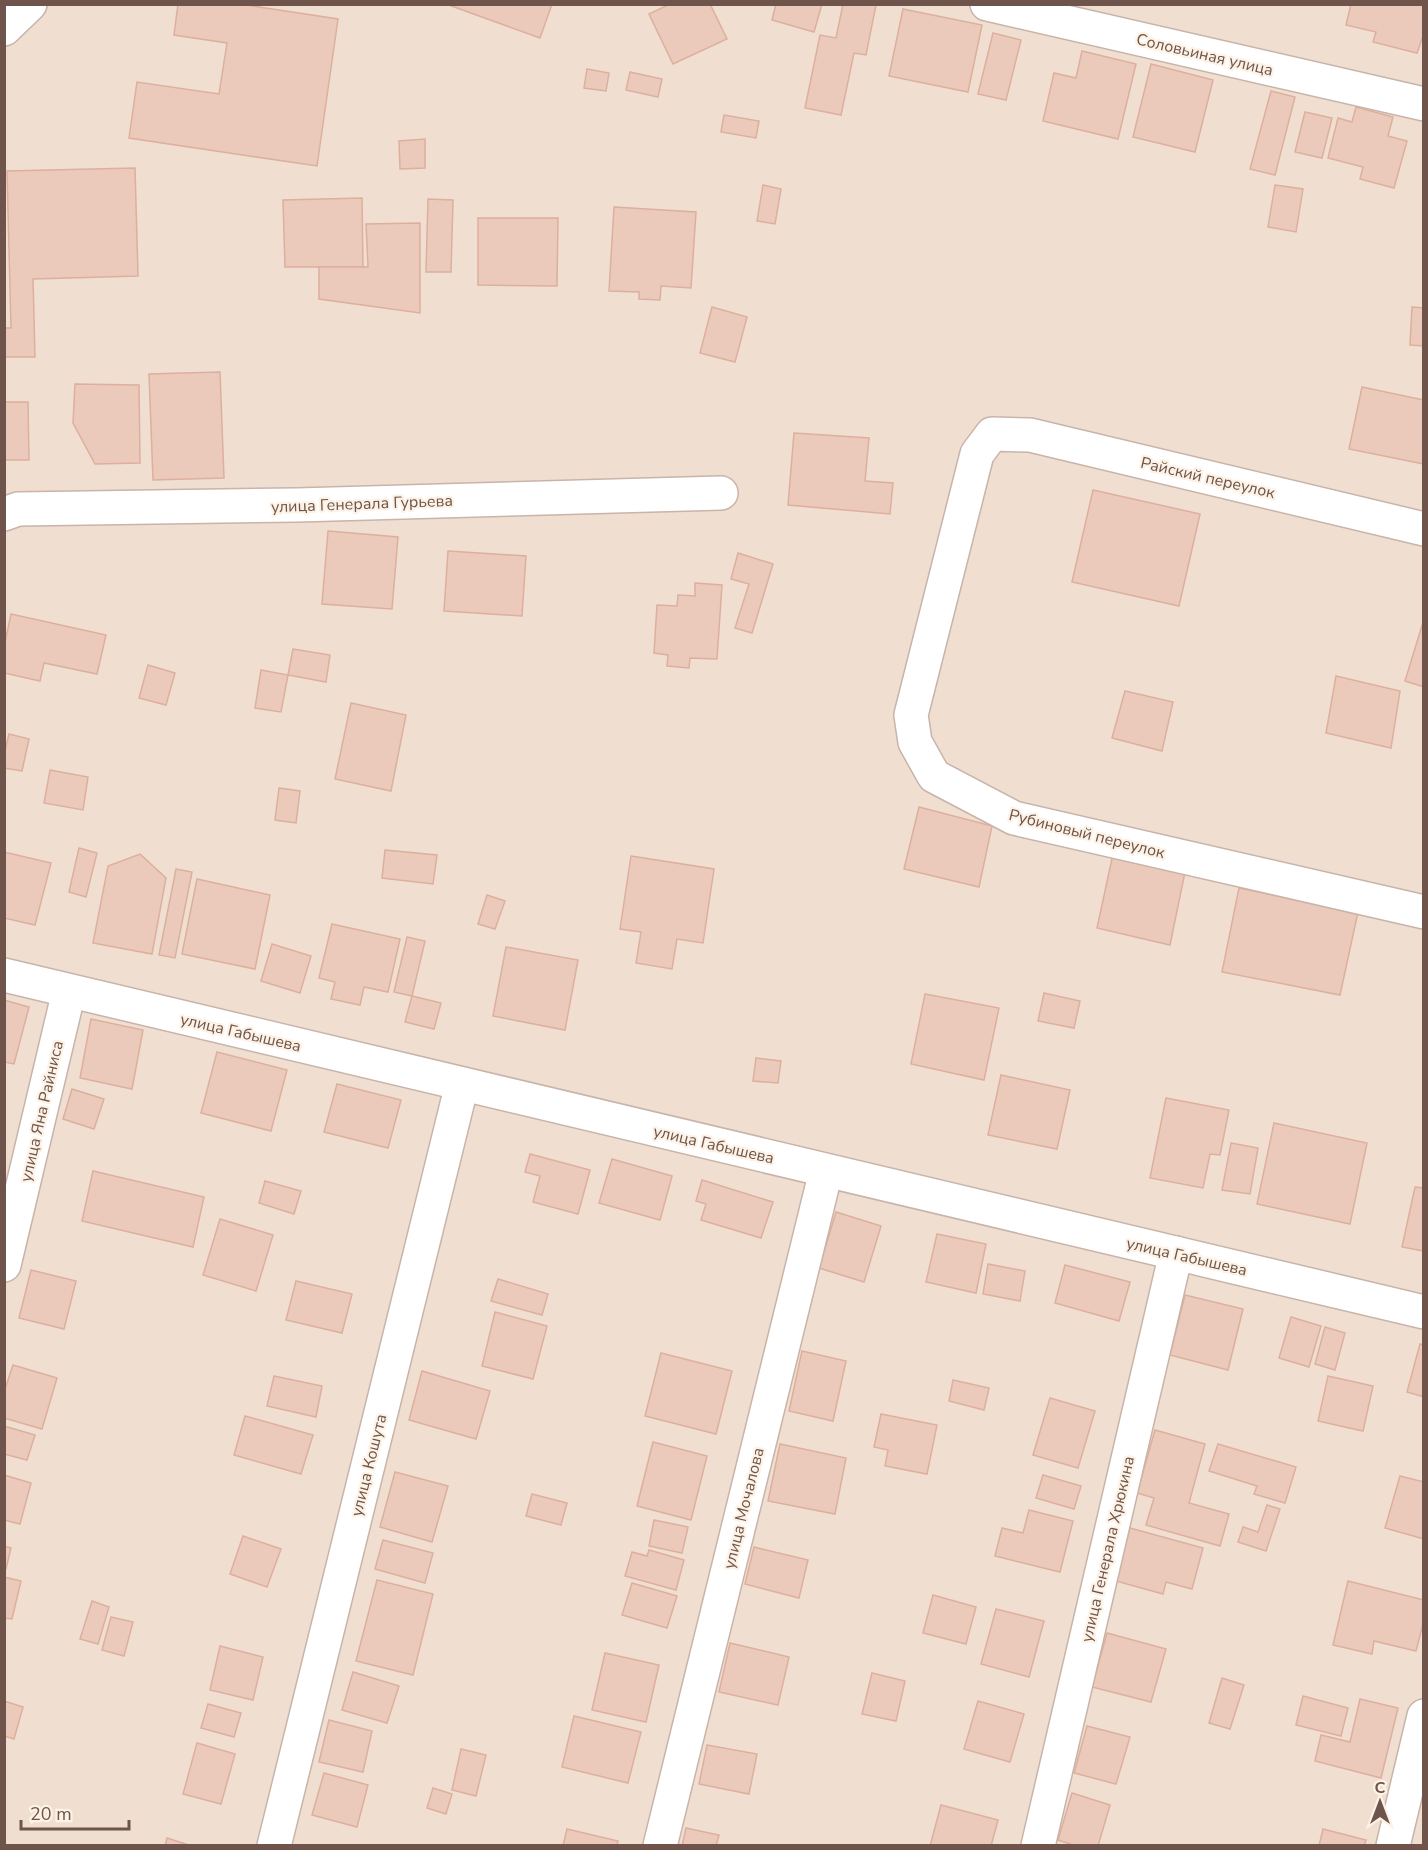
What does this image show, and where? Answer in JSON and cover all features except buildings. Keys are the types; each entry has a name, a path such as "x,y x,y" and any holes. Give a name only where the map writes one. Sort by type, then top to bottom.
{"street":[{"path":"4,29 30,4"},
{"name":"Соловьиная улица","path":"987,4 1424,104"},
{"name":"Райский переулок","path":"992,434 1030,435 1424,529"},
{"name":"Рубиновый переулок","path":"992,434 977,454 911,715 915,742 934,776 1014,818 1424,912"},
{"name":"улица Генерала Гурьева","path":"4,514 18,509 286,506 721,493"},
{"name":"улица Габышева","path":"4,975 1424,1312"},
{"name":"улица Яна Райниса","path":"4,1265 69,991"},
{"name":"улица Кошута","path":"273,1845 462,1084"},
{"name":"улица Мочалова","path":"660,1845 826,1171"},
{"name":"улица Генерала Хрюкина","path":"1038,1845 1176,1253"},
{"path":"1393,1845 1424,1716"}],"shaded area":[{"path":"9,4 1423,5 1423,1845 5,1846 5,9"}]}
